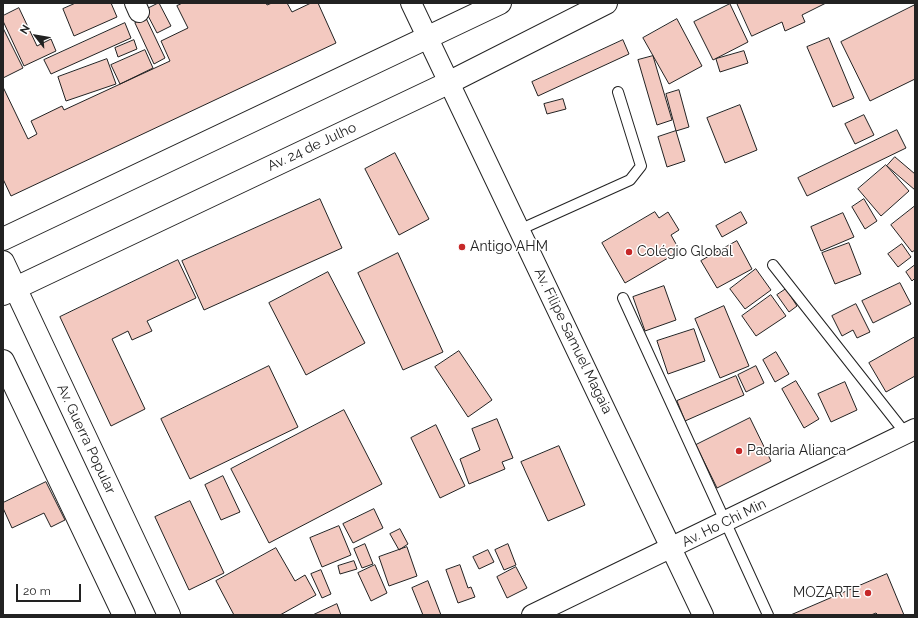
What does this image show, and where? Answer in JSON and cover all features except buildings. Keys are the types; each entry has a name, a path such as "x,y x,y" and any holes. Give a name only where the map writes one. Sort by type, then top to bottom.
{"main road":[{"path":"3,238 500,3"},
{"name":"Av. 24 de Julho","path":"9,291 448,82 606,3"},
{"name":"Av. Guerra Popular","path":"3,262 9,291 170,615"},
{"path":"3,360 124,615"}],"street":[{"name":"Av. Filipe Samuel Magaia","path":"410,3 703,615"},
{"name":"Av. Ho Chi Min","path":"532,615 911,431"}],"lane":[{"path":"519,230 630,180 637,173 641,166 618,92"},
{"path":"773,265 911,431"},
{"path":"623,298 768,615"}],"place":[{"name":"Antigo AHM","path":"462,247"},
{"name":"Colégio Global","path":"629,252"},
{"name":"Padaria Alianca","path":"739,451"},
{"name":"MOZARTE","path":"868,593"}]}
